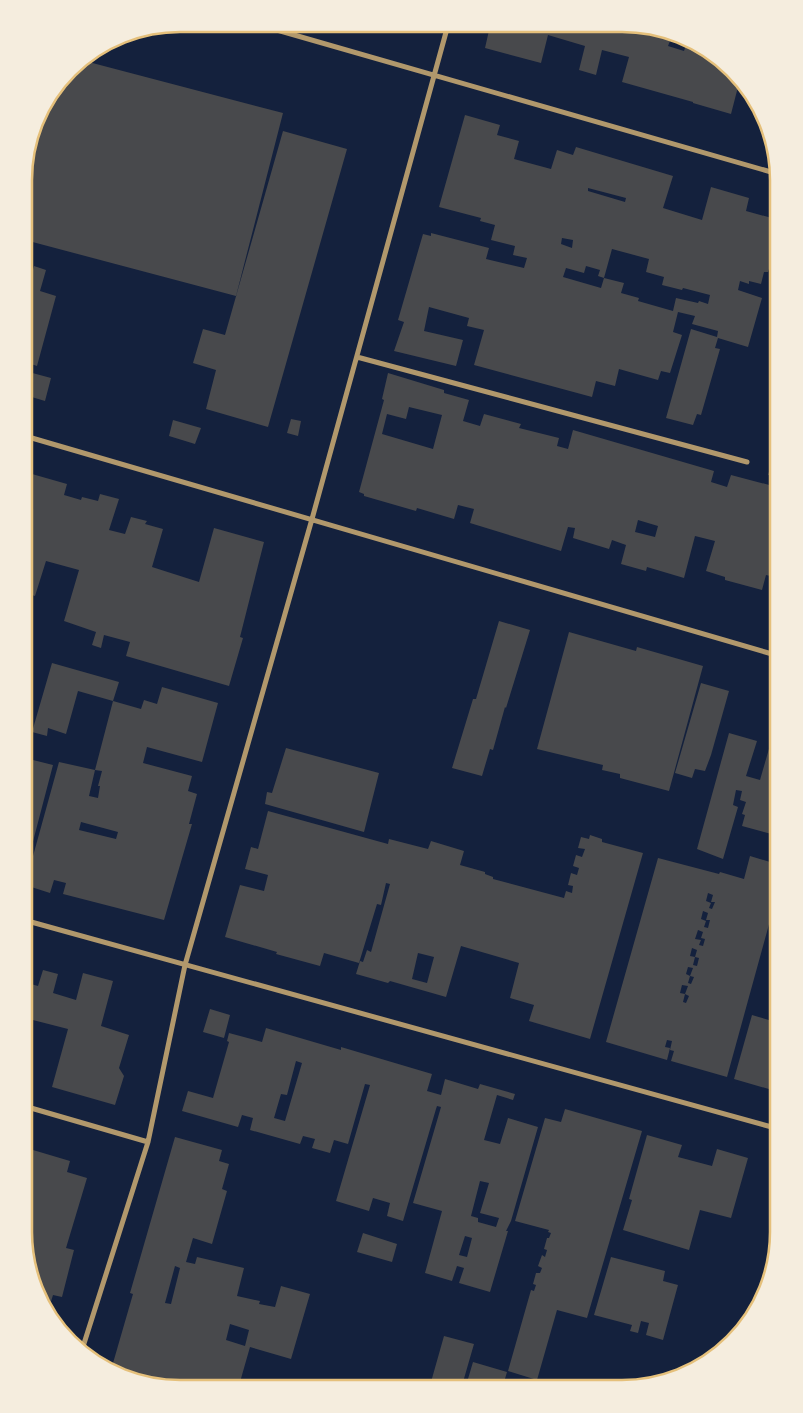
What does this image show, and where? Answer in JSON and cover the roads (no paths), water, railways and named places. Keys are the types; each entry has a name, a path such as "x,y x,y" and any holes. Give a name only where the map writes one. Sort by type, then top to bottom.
{"street":[{"path":"284,32 770,172"},
{"path":"84,1345 148,1142 185,965 312,520 446,32"},
{"path":"357,357 747,462"},
{"path":"32,438 770,653"},
{"path":"32,922 770,1127"},
{"path":"32,1108 148,1142"}]}
